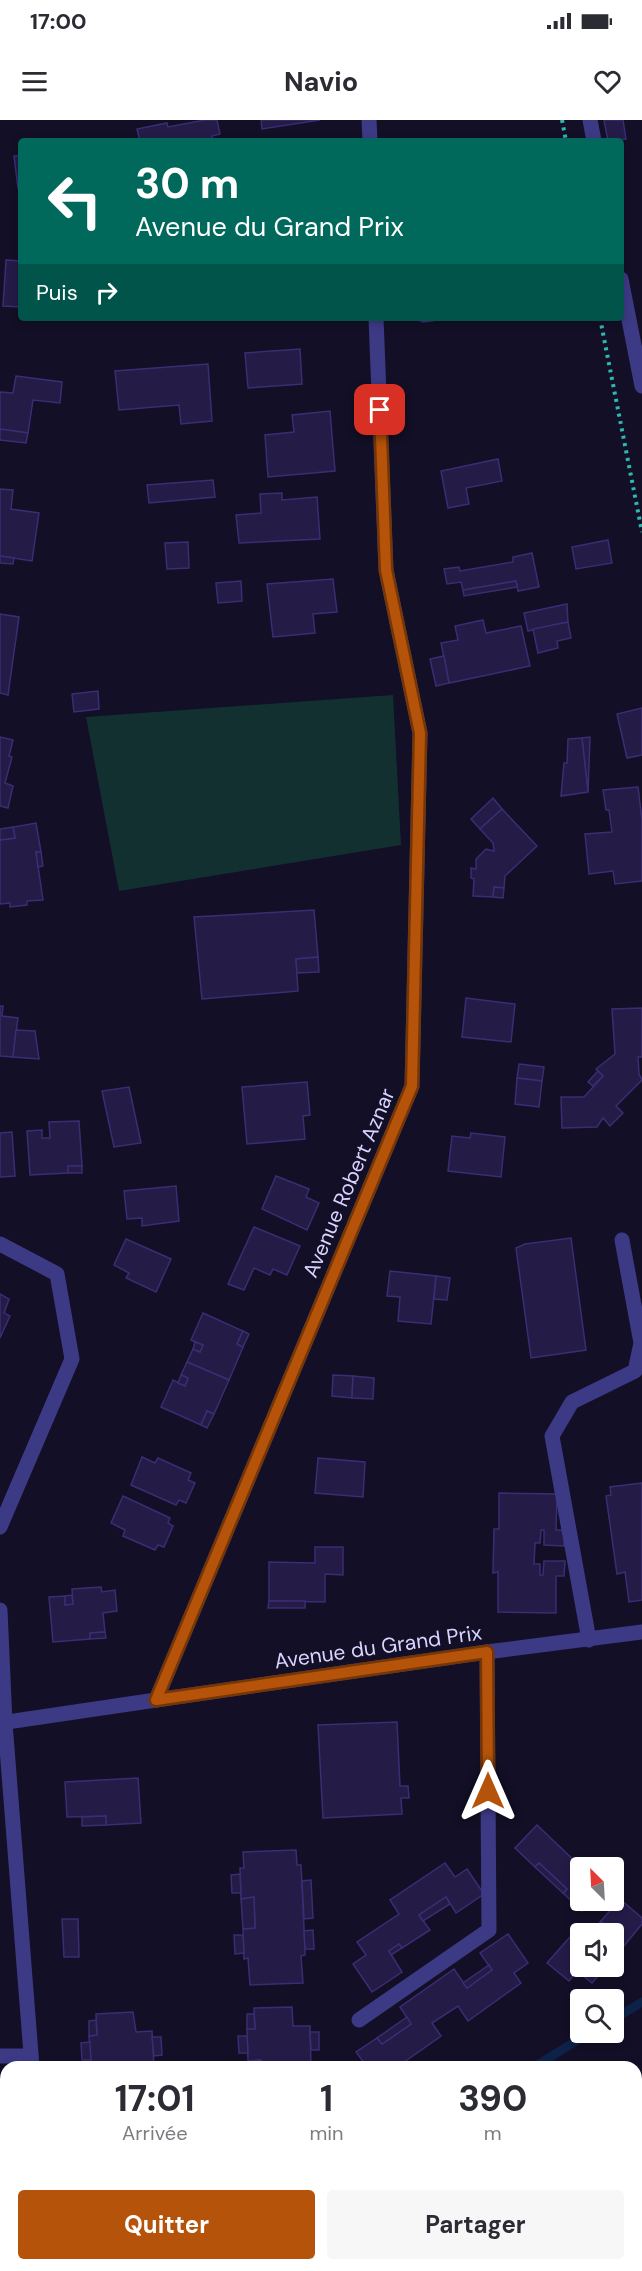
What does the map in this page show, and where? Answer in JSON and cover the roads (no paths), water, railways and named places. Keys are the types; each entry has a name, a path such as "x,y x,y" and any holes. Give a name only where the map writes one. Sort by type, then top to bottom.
{"street":[{"path":"369,120 370,138"},
{"path":"590,120 593,138"},
{"path":"624,294 642,386"},
{"name":"Avenue Robert Aznar","path":"156,1700 412,1086 420,733 386,570 376,321"},
{"path":"589,1640 552,1436 572,1402 635,1371 641,1343 621,1240"},
{"path":"0,1244 57,1274 72,1359 0,1527"},
{"path":"0,1610 2,1723 32,2061"},
{"name":"Avenue du Grand Prix","path":"156,1700 642,1632"},
{"path":"359,2020 489,1930 487,1652"},
{"path":"2,1723 156,1700"},
{"path":"0,2056 27,2061"}],"waterway":[{"path":"624,2013 642,2002"},
{"path":"544,2061 573,2043"}]}
